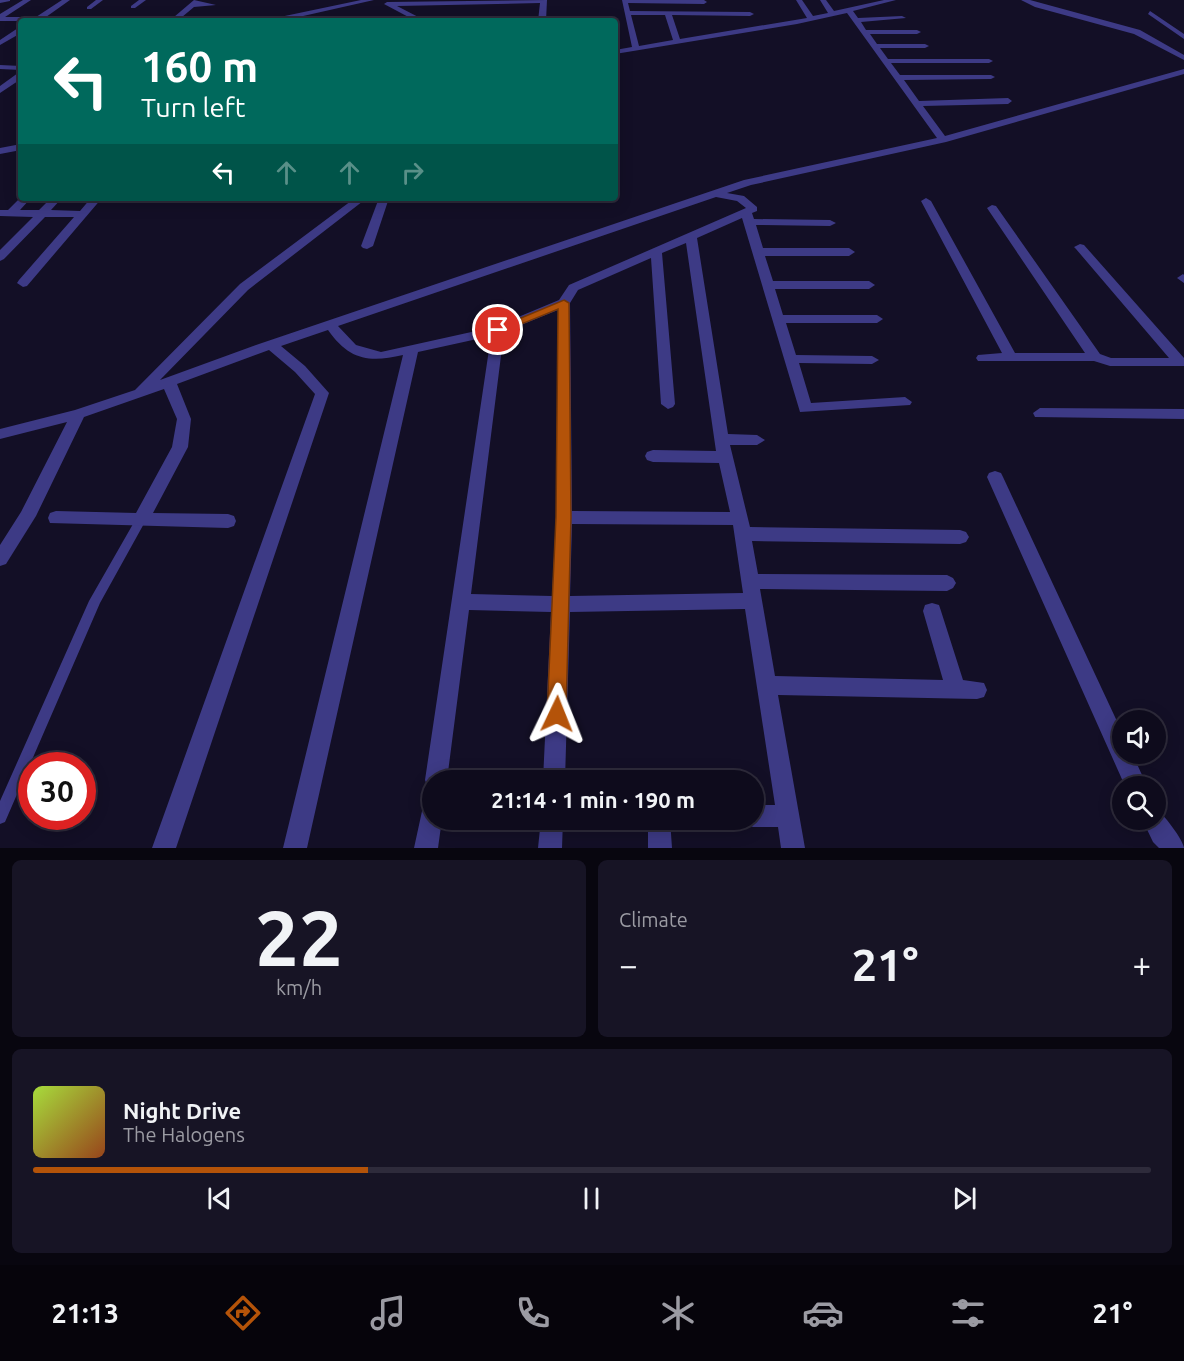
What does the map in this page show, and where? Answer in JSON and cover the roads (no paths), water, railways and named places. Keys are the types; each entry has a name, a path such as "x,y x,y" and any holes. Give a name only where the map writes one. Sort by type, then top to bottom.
{"street":[{"path":"0,18 28,0"},
{"path":"40,18 67,0"},
{"path":"89,8 100,0"},
{"path":"134,7 143,0"},
{"path":"293,18 371,0"},
{"path":"799,0 811,19"},
{"path":"823,0 832,14"},
{"path":"861,0 867,7"},
{"path":"618,52 811,19 893,0"},
{"path":"1024,0 1037,6 1145,34 1184,58"},
{"path":"0,1 7,1"},
{"path":"386,2 544,1 543,18"},
{"path":"636,49 625,1 715,4"},
{"path":"386,2 416,18"},
{"path":"704,2 714,35"},
{"path":"176,18 194,3 213,5"},
{"path":"533,11 545,11"},
{"path":"849,11 943,140"},
{"path":"628,13 750,14"},
{"path":"668,13 677,42"},
{"path":"1150,13 1184,37"},
{"path":"0,18 18,19"},
{"path":"855,20 902,18"},
{"path":"0,43 18,32"},
{"path":"864,32 917,32"},
{"path":"874,46 925,46"},
{"path":"885,61 988,61"},
{"path":"0,68 18,68"},
{"path":"0,434 78,414 271,345 748,182 943,140 1184,71"},
{"path":"0,90 18,77"},
{"path":"897,78 991,77"},
{"path":"916,104 1008,101"},
{"path":"0,151 18,148"},
{"path":"716,193 740,198 753,209 748,217 805,408 905,402"},
{"path":"5,213 22,201"},
{"path":"0,257 54,201"},
{"path":"23,284 94,201"},
{"path":"137,394 244,287 358,201"},
{"path":"367,246 383,201"},
{"path":"926,201 1011,358"},
{"path":"992,208 1095,357"},
{"path":"5,213 83,214"},
{"path":"554,770 564,517 564,303 573,288 691,237 748,217 830,223"},
{"path":"691,237 723,448 741,527 754,601 793,848"},
{"path":"1080,247 1182,362"},
{"path":"758,252 849,252"},
{"path":"656,253 668,404"},
{"path":"768,285 869,285"},
{"path":"331,325 344,344 362,355 381,356 498,330 564,303"},
{"path":"778,319 878,319"},
{"path":"437,770 498,330"},
{"path":"164,848 322,393 300,369 271,345"},
{"path":"295,848 411,351"},
{"path":"983,358 1095,357 1110,362 1182,362"},
{"path":"790,359 872,360"},
{"path":"141,520 180,447 183,418 169,383"},
{"path":"1040,412 1184,414"},
{"path":"0,559 28,516 78,414"},
{"path":"652,456 723,448 757,440"},
{"path":"995,477 1131,776"},
{"path":"564,517 960,537"},
{"path":"56,518 228,520"},
{"path":"750,580 947,583"},
{"path":"462,602 561,604 754,601"},
{"path":"932,611 956,689"},
{"path":"767,685 977,690"},
{"path":"764,816 789,816"},
{"path":"426,848 429,830"},
{"path":"550,848 551,830"},
{"path":"659,830 660,848"},
{"path":"1159,830 1175,848"}],"lane":[{"path":"0,817 95,601 141,520"}]}
